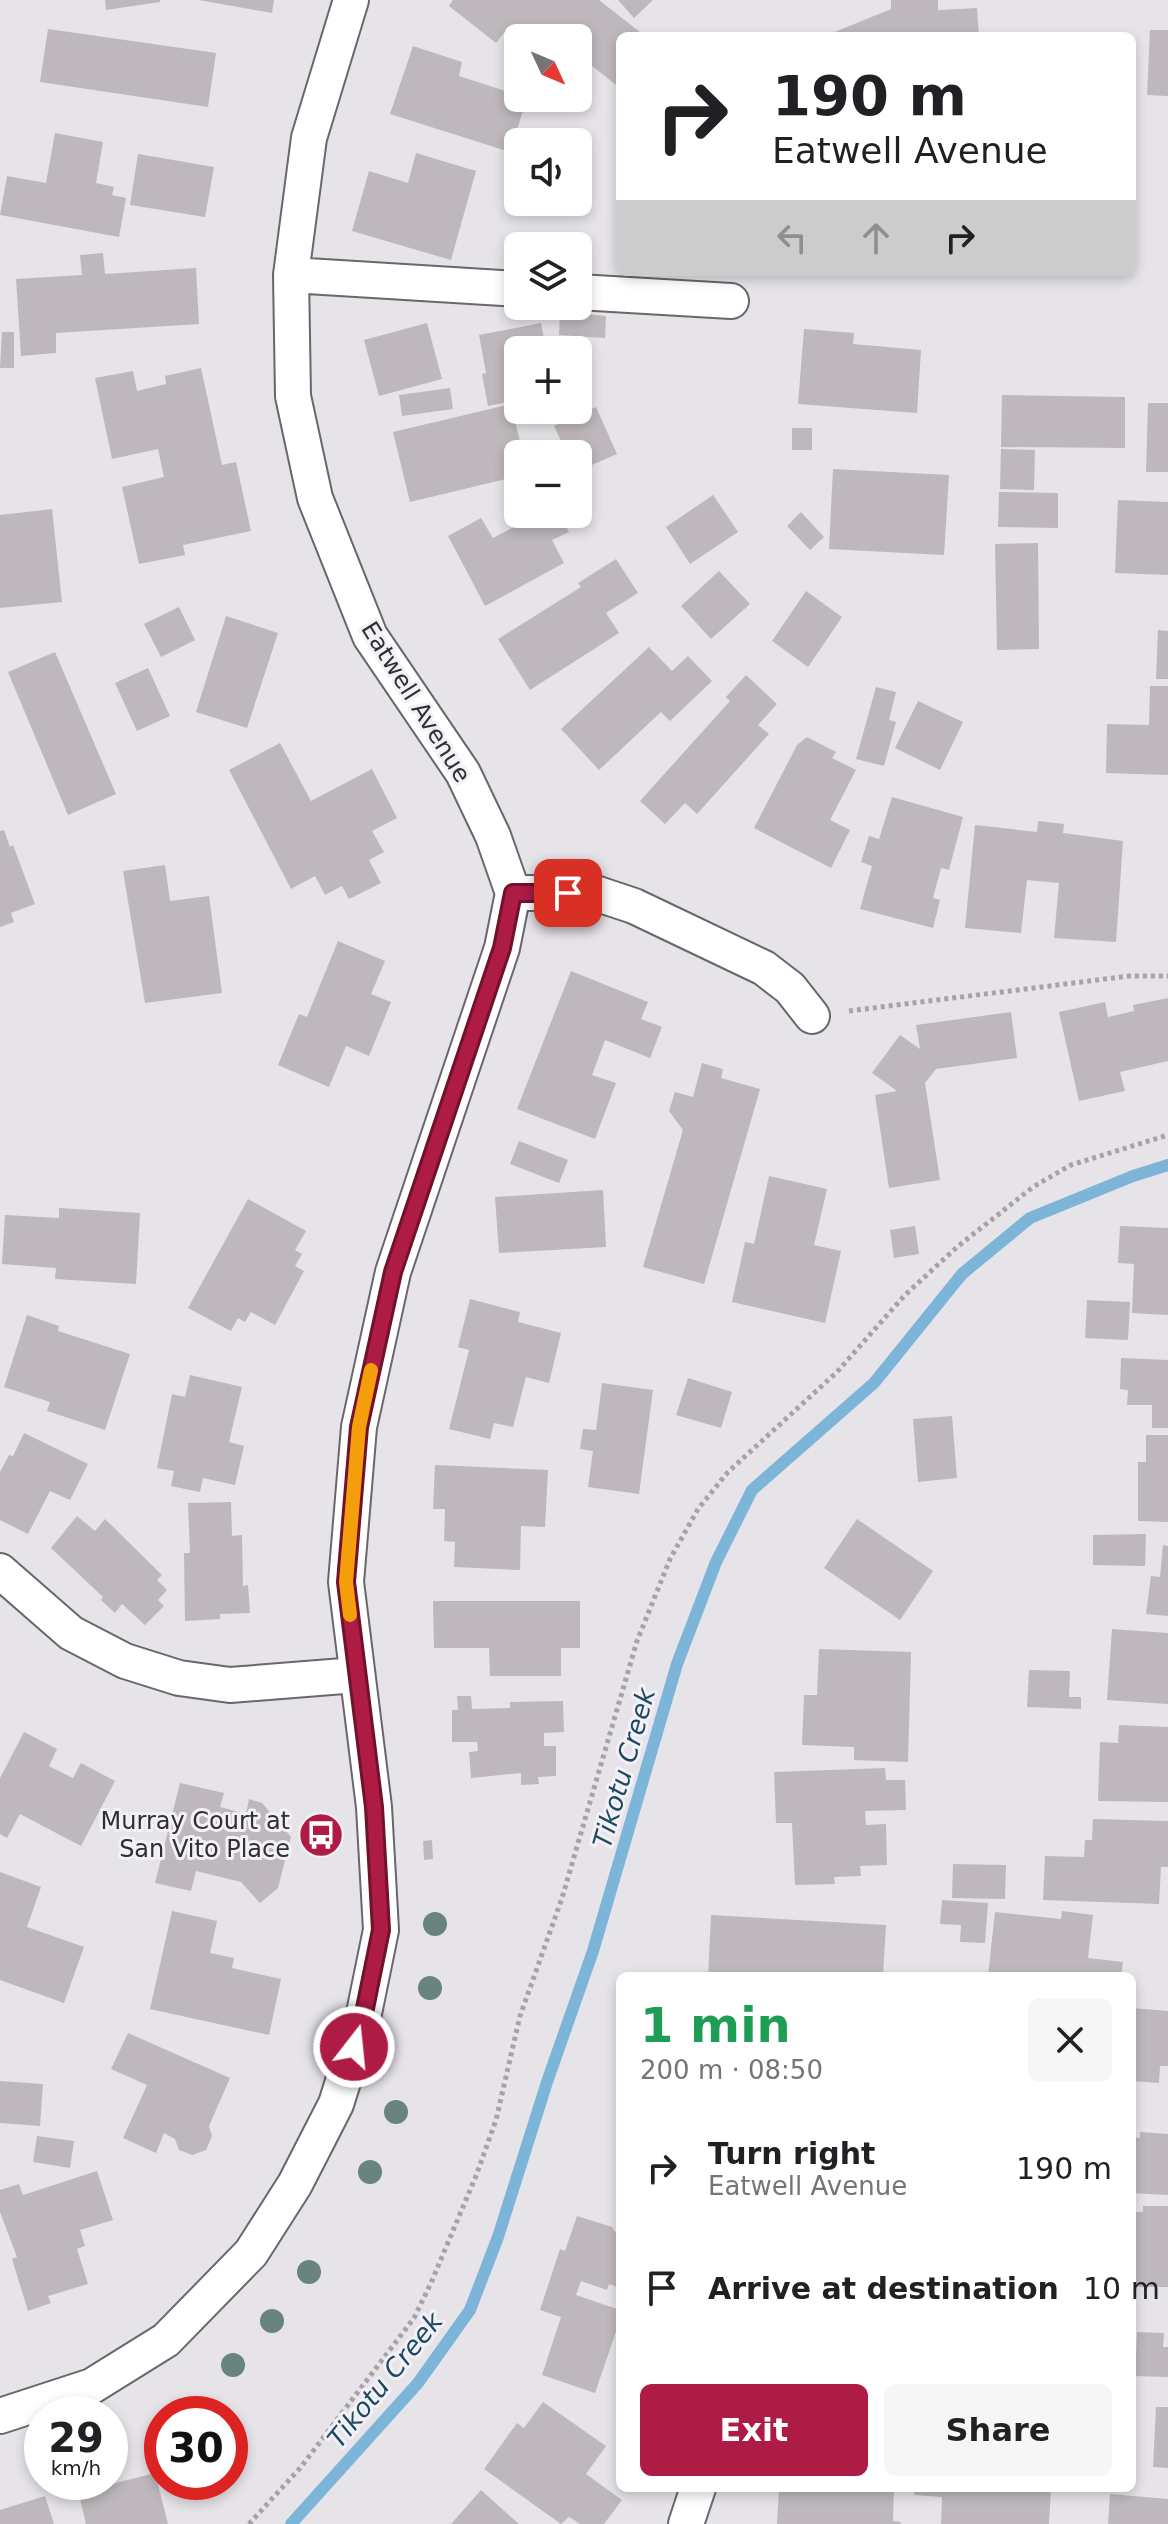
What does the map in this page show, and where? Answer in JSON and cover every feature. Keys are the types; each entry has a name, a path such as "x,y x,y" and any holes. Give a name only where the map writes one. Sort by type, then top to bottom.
{"street":[{"name":"Eatwell Avenue","path":"351,0 309,138 291,275 293,396 315,498 370,636 463,773 493,836 513,893"},
{"path":"291,275 504,288"},
{"path":"592,293 731,301"},
{"path":"0,2416 92,2386 166,2340 251,2253 295,2184 336,2104 363,2018 381,1930 374,1807 346,1582 359,1427 393,1272 502,948 513,893 595,893 634,906 764,968 790,988 812,1016"},
{"path":"0,1571 71,1633 125,1661 179,1678 230,1685 356,1675"},
{"path":"686,2524 697,2492"}],"path":[{"path":"812,1016 1129,976 1168,976"},
{"path":"249,2524 301,2467 414,2318 431,2283 496,2120 520,2016 562,1898 637,1641 670,1559 698,1509 728,1472 819,1390 905,1295 957,1247 1033,1187 1071,1165 1168,1135"}],"building":[{"path":"105,0 160,0 160,2 106,10"},
{"path":"199,0 274,0 272,13"},
{"path":"453,0 599,0 640,32 616,32 616,85 592,66 592,24 504,24 504,33 496,43 449,6"},
{"path":"618,0 653,0 634,18"},
{"path":"891,0 938,0 938,10 977,8 979,32 835,32 891,9"},
{"path":"48,29 216,53 208,107 40,82"},
{"path":"1150,30 1168,30 1168,96 1147,95"},
{"path":"413,46 462,62 459,76 504,90 504,112 523,112 518,128 504,128 504,150 390,114"},
{"path":"55,133 103,142 96,183 114,187 112,195 126,198 119,237 0,215 7,176 46,183"},
{"path":"416,153 476,171 451,260 352,231 369,171 408,183"},
{"path":"138,154 214,167 205,217 130,205"},
{"path":"103,253 105,274 196,268 199,324 56,333 56,353 21,356 16,279 82,275 80,255"},
{"path":"592,315 606,316 605,338 559,335 560,320 592,320"},
{"path":"427,323 442,379 379,396 364,340"},
{"path":"541,323 544,336 504,336 504,403 488,406 479,335"},
{"path":"804,329 854,333 853,344 921,350 917,413 798,404"},
{"path":"2,332 14,332 14,368 0,368"},
{"path":"201,368 222,465 236,462 251,531 183,545 185,555 139,564 122,487 164,477 158,449 112,459 95,378 133,371 137,391 166,384 165,376"},
{"path":"450,388 453,409 402,416 399,395"},
{"path":"1002,395 1125,397 1125,448 1001,447"},
{"path":"1148,403 1168,403 1168,472 1146,472"},
{"path":"504,406 504,424 516,424 520,440 504,440 504,479 410,502 393,432"},
{"path":"596,407 617,454 592,465 592,440 560,440 554,426 592,424 592,409"},
{"path":"792,428 812,428 812,450 792,450"},
{"path":"1001,449 1035,450 1034,490 1000,489"},
{"path":"833,469 949,475 944,555 829,549"},
{"path":"999,492 1058,493 1058,528 998,527"},
{"path":"713,495 738,532 690,564 666,527"},
{"path":"1118,500 1168,502 1168,575 1115,573"},
{"path":"52,509 62,602 0,608 0,515"},
{"path":"801,512 824,537 810,550 787,526"},
{"path":"481,518 493,538 512,528 567,528 569,532 552,540 564,563 485,606 448,536"},
{"path":"1038,543 1039,649 997,650 995,544"},
{"path":"616,559 638,593 606,613 619,633 530,690 498,639 581,587 578,583"},
{"path":"719,571 750,604 711,639 681,606"},
{"path":"806,591 842,617 808,667 772,641"},
{"path":"179,607 195,640 161,657 144,624"},
{"path":"226,616 278,633 247,728 196,712"},
{"path":"1158,630 1168,631 1168,679 1156,679"},
{"path":"649,647 672,671 688,656 712,681 670,721 661,712 599,770 561,729"},
{"path":"55,652 116,794 68,815 8,672"},
{"path":"148,668 170,716 137,731 115,683"},
{"path":"746,675 777,704 758,725 769,734 697,814 685,803 665,824 640,801 730,701 726,697"},
{"path":"1150,686 1168,686 1168,775 1106,773 1107,724 1149,725"},
{"path":"876,687 896,692 889,720 896,722 884,766 856,759"},
{"path":"918,701 963,722 940,770 895,748"},
{"path":"807,737 836,752 832,758 856,770 830,820 850,830 831,868 754,828 797,745"},
{"path":"280,743 311,801 372,769 397,818 372,831 384,852 369,860 381,883 349,899 342,886 325,895 315,876 291,889 229,770"},
{"path":"892,797 963,817 949,870 941,868 933,898 940,900 933,928 860,909 872,866 861,862 869,836 879,839"},
{"path":"1038,821 1064,824 1063,833 1123,841 1116,942 1054,938 1059,883 1027,880 1021,933 965,928 975,825 1037,832"},
{"path":"4,830 10,847 13,845 35,904 11,913 14,922 0,927 0,831"},
{"path":"165,865 170,901 209,896 222,993 145,1003 123,871"},
{"path":"338,941 385,961 371,994 391,1002 369,1056 346,1046 329,1087 278,1065 299,1014 307,1017"},
{"path":"571,971 648,1002 641,1019 662,1027 650,1058 605,1040 592,1075 616,1083 595,1139 517,1109"},
{"path":"1168,998 1168,1061 1120,1072 1125,1091 1079,1101 1059,1012 1105,1002 1108,1017 1134,1011 1133,1005"},
{"path":"1011,1012 1017,1058 936,1069 925,1083 940,1180 889,1188 875,1095 897,1091 872,1073 900,1035 920,1049 916,1025"},
{"path":"702,1063 723,1069 721,1078 760,1089 704,1284 643,1267 683,1130 669,1111 675,1092 693,1097"},
{"path":"519,1141 568,1160 559,1183 510,1164"},
{"path":"769,1176 827,1189 814,1245 841,1251 825,1323 732,1302 745,1242 754,1244"},
{"path":"603,1190 606,1247 499,1253 495,1197"},
{"path":"248,1199 306,1231 295,1250 302,1254 295,1266 304,1271 275,1325 251,1312 245,1322 238,1318 231,1331 188,1308"},
{"path":"59,1208 140,1213 136,1284 55,1279 56,1268 2,1264 5,1215 59,1218"},
{"path":"915,1226 919,1254 894,1258 890,1230"},
{"path":"1120,1226 1168,1228 1168,1315 1132,1313 1134,1264 1118,1263"},
{"path":"470,1299 520,1312 518,1322 561,1333 549,1383 526,1377 513,1427 494,1423 490,1439 449,1429 469,1350 458,1347"},
{"path":"1087,1300 1130,1302 1128,1340 1085,1338"},
{"path":"27,1315 59,1326 58,1331 130,1354 105,1430 47,1411 50,1402 4,1387"},
{"path":"1121,1358 1168,1360 1168,1428 1152,1428 1152,1405 1127,1405 1128,1390 1120,1389"},
{"path":"190,1375 242,1387 229,1442 244,1446 235,1485 203,1478 200,1492 171,1486 174,1471 157,1468 172,1394 185,1397"},
{"path":"688,1378 732,1392 721,1428 676,1415"},
{"path":"602,1383 653,1390 639,1494 588,1487 593,1451 580,1449 583,1429 596,1430"},
{"path":"952,1416 957,1478 918,1482 913,1419"},
{"path":"24,1433 88,1464 70,1500 50,1491 28,1534 0,1520 0,1472 9,1455 13,1456"},
{"path":"1146,1435 1168,1435 1168,1522 1138,1521 1138,1462 1146,1462"},
{"path":"435,1465 548,1470 545,1527 521,1526 520,1570 454,1567 455,1542 444,1541 445,1509 433,1509"},
{"path":"231,1502 232,1536 242,1535 243,1586 248,1585 250,1613 220,1614 220,1619 185,1621 184,1553 190,1553 188,1503"},
{"path":"77,1516 95,1531 105,1519 162,1575 157,1580 167,1590 158,1600 164,1606 145,1625 122,1604 115,1613 101,1600 103,1597 51,1548"},
{"path":"857,1519 933,1571 900,1620 824,1568"},
{"path":"1146,1534 1145,1566 1093,1565 1093,1535"},
{"path":"1163,1545 1168,1546 1168,1616 1146,1614 1151,1576 1160,1577"},
{"path":"433,1601 580,1601 580,1648 561,1648 561,1676 490,1676 489,1648 434,1648"},
{"path":"1112,1629 1168,1633 1168,1704 1107,1700"},
{"path":"819,1649 911,1652 908,1762 854,1760 854,1747 802,1745 804,1695 817,1695"},
{"path":"1029,1670 1070,1671 1069,1697 1081,1697 1081,1709 1027,1707"},
{"path":"457,1696 471,1696 472,1709 510,1708 510,1702 563,1701 564,1732 544,1733 544,1746 556,1746 556,1776 538,1777 539,1784 521,1785 521,1773 471,1778 469,1752 478,1751 477,1742 452,1742 452,1710 458,1710"},
{"path":"1119,1725 1168,1727 1168,1802 1098,1801 1100,1742 1118,1743"},
{"path":"24,1732 57,1749 49,1766 73,1778 81,1763 115,1781 81,1846 20,1814 7,1838 0,1834 0,1778"},
{"path":"885,1768 886,1780 905,1780 906,1810 865,1811 866,1825 886,1824 887,1865 860,1866 861,1876 834,1877 835,1884 795,1885 792,1823 776,1823 774,1772"},
{"path":"180,1783 224,1793 220,1807 246,1814 249,1799 262,1803 291,1837 278,1888 260,1903 241,1882 196,1871 191,1891 155,1883"},
{"path":"1093,1819 1168,1821 1168,1867 1161,1867 1159,1904 1043,1900 1045,1856 1084,1857 1085,1840 1092,1840"},
{"path":"432,1840 433,1859 424,1860 423,1841"},
{"path":"953,1864 1006,1865 1005,1899 952,1898"},
{"path":"0,1872 41,1887 27,1927 84,1947 64,2003 0,1980"},
{"path":"942,1900 988,1903 985,1943 960,1942 961,1925 940,1924"},
{"path":"172,1911 217,1921 210,1953 234,1958 232,1968 281,1979 269,2035 150,2009"},
{"path":"1062,1911 1093,1915 1088,1958 1123,1962 1122,1972 988,1972 995,1912 1061,1919"},
{"path":"711,1915 886,1925 883,1972 708,1972"},
{"path":"1136,2008 1168,2011 1168,2066 1160,2066 1159,2083 1136,2081"},
{"path":"128,2033 230,2078 209,2126 212,2136 206,2150 192,2155 179,2150 175,2139 164,2133 156,2153 123,2138 147,2085 111,2069"},
{"path":"0,2081 43,2084 40,2126 0,2123"},
{"path":"1140,2132 1168,2134 1168,2195 1136,2193 1136,2138 1140,2138"},
{"path":"37,2136 74,2141 70,2168 33,2162"},
{"path":"97,2171 113,2220 80,2230 85,2246 77,2249 88,2284 48,2296 51,2303 28,2311 12,2259 17,2257 0,2212 0,2190 19,2184 23,2195"},
{"path":"1143,2206 1168,2206 1168,2287 1136,2287 1136,2212 1143,2212"},
{"path":"577,2216 612,2227 616,2233 616,2287 609,2284 607,2290 581,2281 576,2295 616,2309 616,2332 595,2393 542,2375 561,2317 540,2310 560,2249 565,2251"},
{"path":"1137,2332 1164,2333 1163,2347 1168,2347 1168,2377 1136,2376"},
{"path":"543,2402 606,2446 586,2474 622,2500 604,2524 580,2524 569,2517 561,2524 484,2469 517,2423 524,2428"},
{"path":"1156,2407 1168,2407 1168,2468 1153,2467"},
{"path":"144,2476 144,2500 162,2500 168,2524 86,2524 80,2500 128,2500 128,2480"},
{"path":"481,2490 519,2524 451,2524"},
{"path":"779,2492 894,2492 893,2521 901,2522 901,2524 777,2524"},
{"path":"914,2492 1051,2492 1049,2524 941,2524 942,2497 914,2495"},
{"path":"1110,2494 1168,2499 1168,2524 1108,2524"},
{"path":"32,2500 46,2500 54,2524 0,2524 0,2510"}],"waterway":[{"name":"Tikotu Creek","path":"291,2524 418,2383 470,2310 498,2237 593,1951 677,1664 716,1562 752,1490 874,1383 962,1274 1030,1218 1168,1165"}],"slow traffic":[{"path":"350,1615 346,1582 359,1427 371,1370"}],"place":[{"name":"Murray Court at San Vito Place","path":"321,1835"}],"route":[{"path":"354,2047 381,1930 374,1807 346,1582 359,1427 393,1272 502,948 513,893 568,893"}]}
